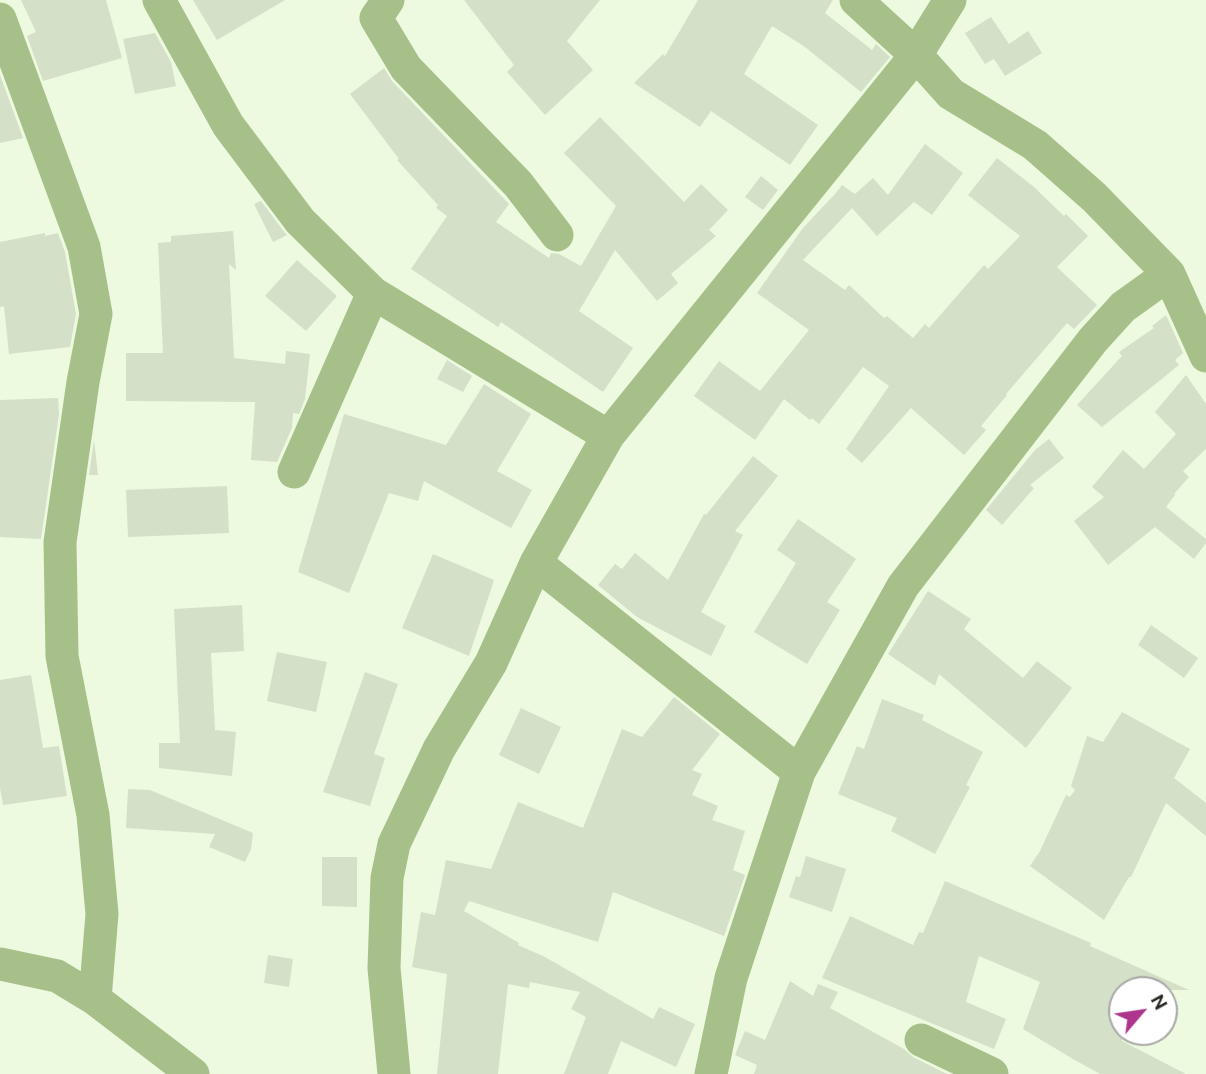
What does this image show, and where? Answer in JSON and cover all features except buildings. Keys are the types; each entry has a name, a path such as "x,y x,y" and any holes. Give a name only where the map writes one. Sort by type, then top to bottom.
{"street":[{"path":"159,0 228,125 300,221 373,293 608,436"},
{"path":"388,0 376,18 407,68 519,184 556,235"},
{"path":"856,0 916,55 951,94 1035,145 1094,198 1169,274 1206,356"},
{"path":"394,1074 384,968 387,878 394,844 439,749 491,663 536,563 608,436 916,55 950,0"},
{"path":"0,19 84,247 96,314 83,382 60,542 62,656 93,815 102,914 95,999"},
{"path":"711,1074 731,978 799,772 903,586 1093,341 1123,307 1169,274"},
{"path":"294,472 373,293"},
{"path":"536,563 799,772"},
{"path":"0,964 57,976 95,999 193,1074"},
{"path":"921,1041 992,1074"}]}
